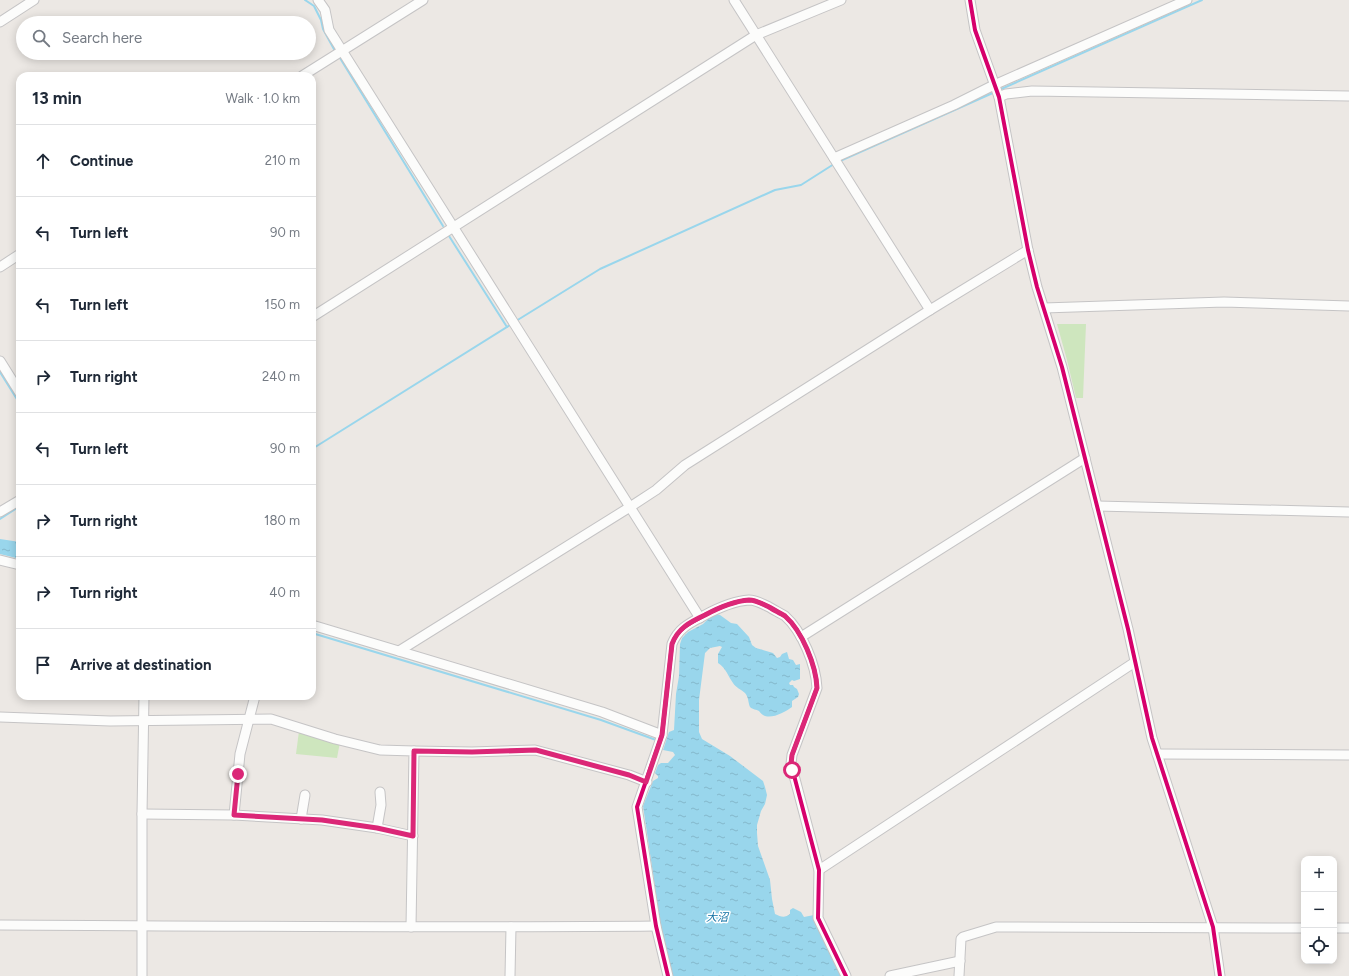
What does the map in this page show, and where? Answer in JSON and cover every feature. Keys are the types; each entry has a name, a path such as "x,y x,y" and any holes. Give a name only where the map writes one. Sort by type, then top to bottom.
{"street":[{"path":"0,22 34,0"},
{"path":"318,0 325,10 329,30 700,618"},
{"path":"308,72 422,0"},
{"path":"734,0 930,310"},
{"path":"316,314 756,35 841,0"},
{"path":"970,0 975,30 996,91 1028,250 1037,287 1062,367 1128,629 1152,738 1214,927 1220,976"},
{"path":"836,161 954,105 996,91 1187,0"},
{"path":"996,91 1006,94 1032,91 1349,96"},
{"path":"399,651 630,507 656,490 685,466 930,310 1028,250"},
{"path":"0,267 16,257"},
{"path":"1044,308 1224,302 1349,306"},
{"path":"0,361 16,387"},
{"path":"801,637 1085,458"},
{"path":"0,512 16,502"},
{"path":"1097,506 1349,512"},
{"path":"0,560 16,564"},
{"path":"668,976 656,926 638,802 660,739 672,644 675,636 681,629 700,618 718,608 750,600 759,602 785,616 801,637 814,668 817,688 792,755 791,764 819,870 818,918 846,976"},
{"path":"316,626 602,712 660,739"},
{"path":"819,870 1135,662"},
{"path":"142,976 144,700"},
{"path":"234,815 240,754 255,700"},
{"path":"0,717 110,721 271,719 380,750 472,752 536,750 629,775 646,782"},
{"path":"411,927 414,751"},
{"path":"1157,754 1349,755"},
{"path":"377,828 381,805 380,792"},
{"path":"301,819 305,795"},
{"path":"142,814 234,815 322,820 377,828 413,836"},
{"path":"0,925 411,927 656,926"},
{"path":"959,976 961,939 996,926 1301,928"},
{"path":"510,976 511,927"},
{"path":"1337,928 1349,928"},
{"path":"890,976 960,961"}],"green space":[{"path":"1057,324 1086,324 1083,398 1076,398"},
{"path":"299,731 340,742 337,758 296,754"}],"water":[{"path":"0,539 16,541 16,558 0,554"},
{"name":"大沼","path":"715,614 720,615 731,623 737,624 749,637 752,645 756,648 773,653 777,658 787,652 789,659 793,660 796,665 800,664 800,679 794,681 792,680 789,683 797,689 799,694 798,697 792,701 792,707 778,715 770,717 762,715 759,711 750,707 745,693 734,685 725,670 718,663 718,654 722,647 710,648 705,653 699,700 699,732 702,739 730,756 763,781 767,795 757,825 758,846 770,880 775,914 785,917 790,914 790,910 793,908 801,912 804,917 814,915 842,976 673,976 661,928 643,806 653,781 658,778 655,773 658,765 661,763 668,763 675,755 673,752 663,750 669,732 674,730 676,694 679,676 680,644 682,638 688,632 703,624"}],"waterway":[{"path":"305,0 314,6 321,20 323,29 335,51"},
{"path":"999,90 1202,0"},
{"path":"340,58 443,226"},
{"path":"840,161 995,92"},
{"path":"516,321 600,269 775,190 801,185 834,164"},
{"path":"449,236 507,327"},
{"path":"316,446 510,325"},
{"path":"0,372 16,398"},
{"path":"0,519 16,509"},
{"path":"316,634 601,720 656,740"}],"cycle path":[{"path":"970,0 975,30 999,97 1028,250 1037,287 1062,367 1128,629 1152,738 1213,927 1220,976"},
{"path":"668,976 656,926 637,807 662,735 672,644 685,626 726,605 749,600 757,601 769,607 785,616 791,622 807,649 814,669 817,688 792,755 791,764 819,870 818,918 846,976"}],"route":[{"path":"238,774 234,815 322,820 377,828 413,836 414,751 472,752 536,750 629,775 646,782 662,735 672,644 675,636 681,629 718,608 750,600 759,602 785,616 801,637 814,668 817,688 792,755 792,770"}]}
